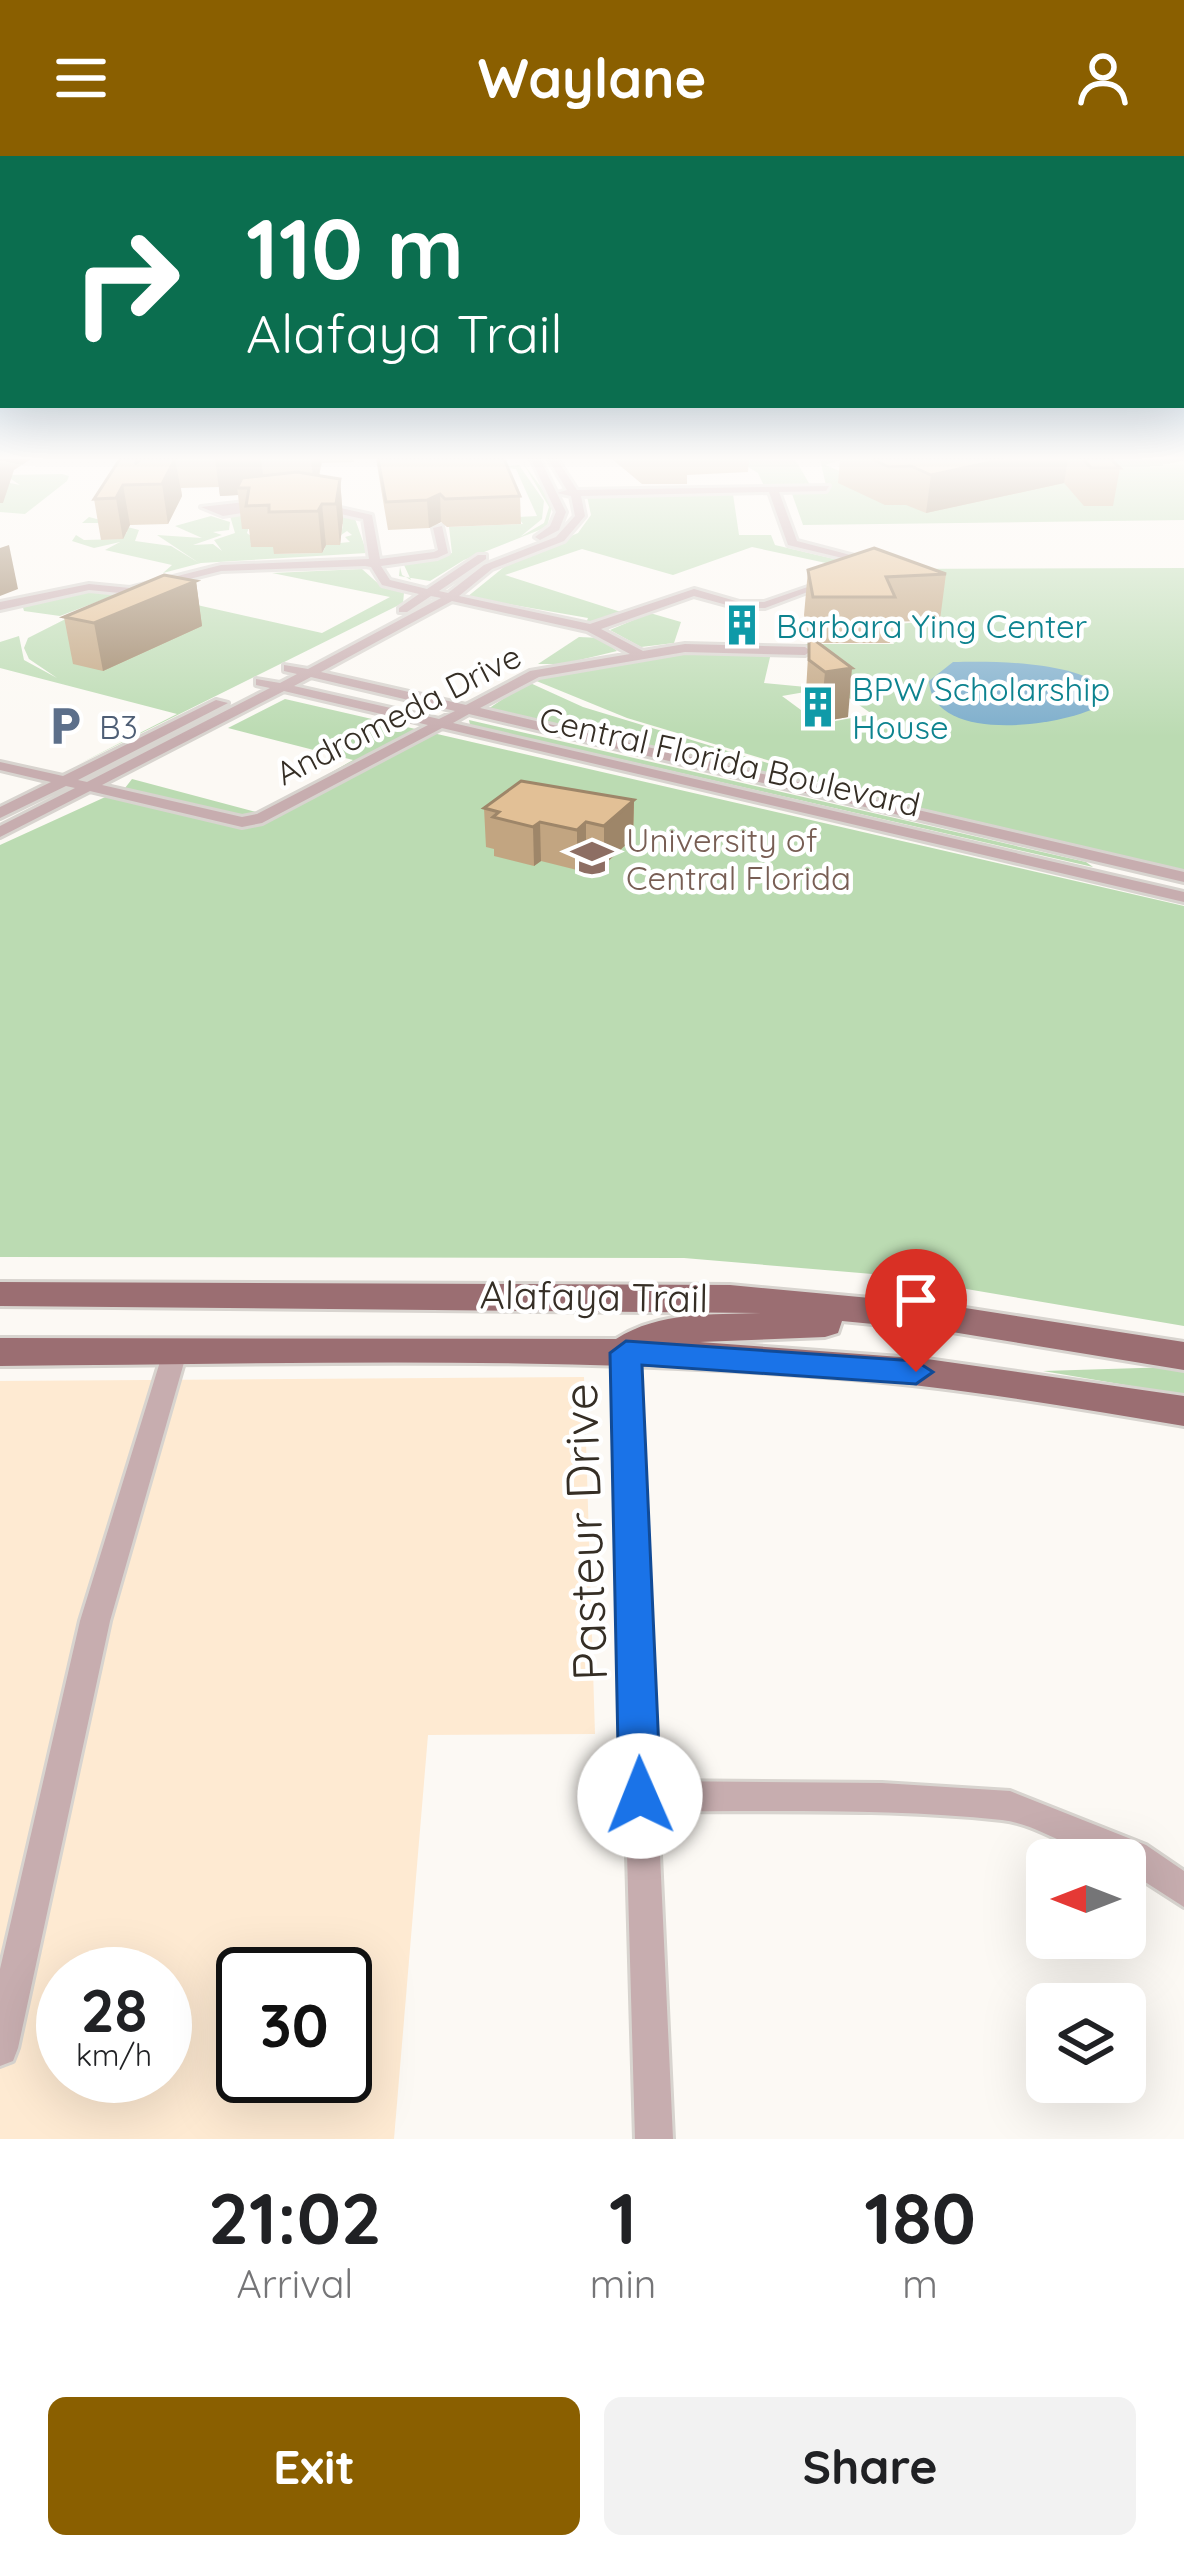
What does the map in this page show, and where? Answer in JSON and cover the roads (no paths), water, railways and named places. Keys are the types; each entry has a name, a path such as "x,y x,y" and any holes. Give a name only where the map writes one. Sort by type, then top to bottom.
{"main road":[{"name":"Alafaya Trail","path":"0,1294 631,1295 827,1305 946,1318 1184,1356"},
{"path":"626,1353 649,1336 674,1330 946,1318"},
{"name":"Alafaya Trail","path":"0,1352 626,1353 842,1364 1184,1412"}],"street":[{"path":"376,552 378,562"},
{"path":"0,606 56,592 130,591 183,576 428,558 443,552"},
{"path":"0,813 289,668 498,552"},
{"path":"0,832 310,673 449,598 488,567 524,552"},
{"path":"591,628 694,592 739,605 764,605 876,563 828,552"},
{"name":"Andromeda Drive","path":"378,562 377,573 386,583 591,628 638,653"},
{"path":"638,653 806,651"},
{"name":"Andromeda Drive","path":"65,781 242,822 262,818 535,674 638,653"},
{"name":"Central Florida Boulevard","path":"289,668 1184,878"},
{"name":"Central Florida Boulevard","path":"262,682 1184,897"},
{"path":"0,754 65,781"},
{"path":"0,766 65,781"},
{"path":"0,2048 95,1621 175,1352"},
{"name":"Pasteur Drive","path":"626,1353 654,2139"},
{"path":"640,1796 882,1798 1010,1806 1134,1856 1184,1891"}],"water":[{"path":"953,662 1033,665 1075,673 1107,689 1107,702 1036,723 978,723 953,716 936,702 929,681"}],"place":[{"name":"Barbara Ying Center","path":"742,625"},
{"name":"BPW Scholarship House","path":"818,707"},
{"name":"B3","path":"65,726"},
{"name":"University of Central Florida","path":"592,858"}]}
